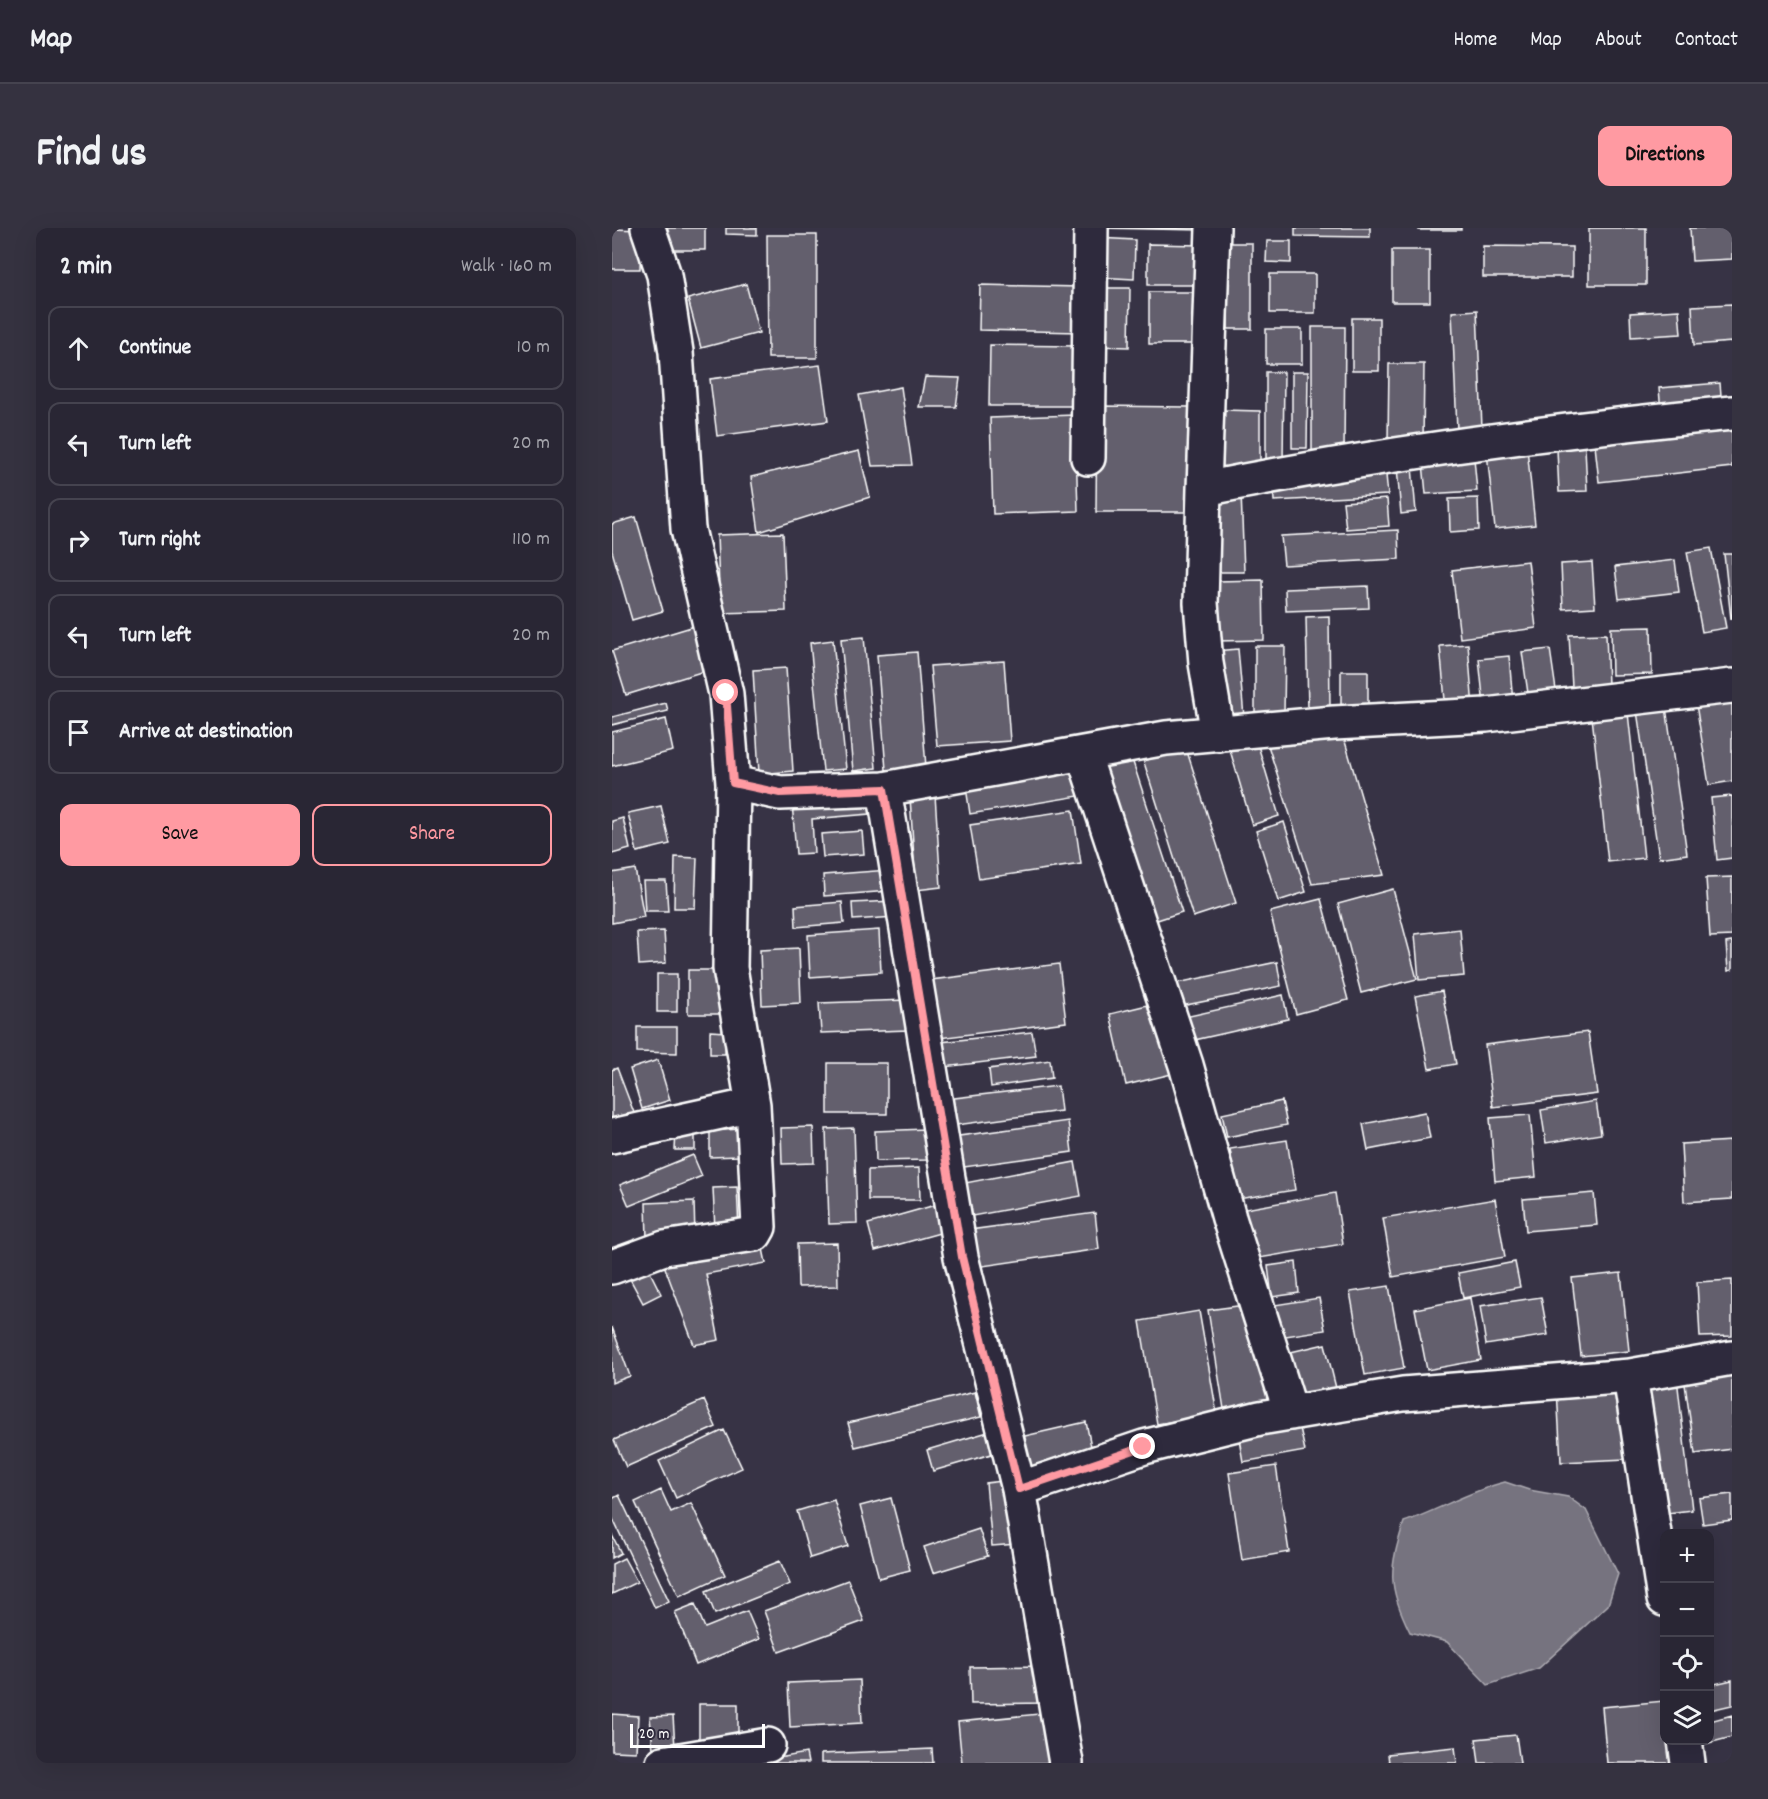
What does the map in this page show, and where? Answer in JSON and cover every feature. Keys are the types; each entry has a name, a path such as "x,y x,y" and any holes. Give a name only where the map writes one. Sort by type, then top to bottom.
{"street":[{"path":"612,1266 664,1248 758,1232 753,1105 730,968 733,783 726,693 688,529 674,341 664,275 648,228"},
{"path":"1088,458 1091,228"},
{"path":"1213,228 1203,489 1202,603 1206,663 1218,734"},
{"path":"1203,489 1297,470 1439,449 1732,413"},
{"path":"733,783 780,793 884,789 1166,738 1334,723 1486,715 1732,686"},
{"path":"1083,753 1186,1065 1229,1218 1291,1413"},
{"path":"884,789 962,1257 1019,1489 1066,1763"},
{"path":"612,1136 753,1105"},
{"path":"1019,1489 1143,1447 1291,1413 1404,1394 1630,1376 1732,1358"},
{"path":"1630,1376 1662,1583"},
{"path":"663,1763 768,1745"},
{"path":"1686,1745 1688,1763"}],"shaded area":[{"path":"1505,1482 1529,1490 1568,1497 1586,1510 1618,1574 1608,1605 1539,1668 1488,1685 1447,1642 1410,1632 1397,1602 1393,1566 1404,1522 1479,1490"}],"building":[{"path":"664,228 705,228 705,250 664,250"},
{"path":"726,228 757,228 757,235 726,234"},
{"path":"1098,228 1201,228 1201,230"},
{"path":"1295,228 1370,228 1370,237 1295,236"},
{"path":"1419,228 1461,228 1461,230 1419,230"},
{"path":"1589,228 1646,228 1646,285 1589,285"},
{"path":"1690,228 1732,228 1732,259 1692,261"},
{"path":"612,229 641,230 640,269 612,269"},
{"path":"767,235 817,235 817,358 768,358"},
{"path":"1097,238 1135,240 1134,279 1096,277"},
{"path":"1267,241 1291,241 1291,263 1266,262"},
{"path":"1228,243 1252,243 1252,329 1228,329"},
{"path":"1148,244 1201,245 1201,285 1148,285"},
{"path":"1483,246 1572,247 1572,277 1483,277"},
{"path":"1392,250 1430,250 1430,302 1392,302"},
{"path":"1270,274 1315,274 1315,313 1270,313"},
{"path":"746,284 759,333 701,348 688,299"},
{"path":"980,285 1080,287 1079,332 979,330"},
{"path":"1098,288 1130,288 1129,347 1098,346"},
{"path":"1149,292 1196,292 1196,344 1149,344"},
{"path":"1732,304 1732,342 1694,345 1692,306"},
{"path":"1477,310 1482,428 1457,430 1452,312"},
{"path":"1679,310 1681,334 1631,337 1630,313"},
{"path":"1352,318 1379,318 1379,371 1352,371"},
{"path":"1312,327 1345,327 1344,453 1312,452"},
{"path":"1266,329 1302,329 1302,364 1266,364"},
{"path":"990,345 1079,346 1078,406 989,406"},
{"path":"1389,364 1424,364 1423,443 1388,443"},
{"path":"820,365 828,421 717,436 710,379"},
{"path":"1266,372 1284,372 1283,464 1266,464"},
{"path":"1292,372 1308,372 1307,448 1292,448"},
{"path":"925,377 960,378 956,407 919,407"},
{"path":"1720,383 1722,408 1661,413 1659,388"},
{"path":"901,387 912,465 872,466 859,395"},
{"path":"1097,406 1189,407 1188,512 1096,512"},
{"path":"1222,410 1260,411 1260,471 1221,470"},
{"path":"1075,415 1078,511 993,514 990,418"},
{"path":"1732,421 1732,467 1599,482 1594,436"},
{"path":"1585,447 1587,491 1559,492 1557,449"},
{"path":"1527,448 1535,525 1495,529 1487,452"},
{"path":"859,451 870,497 759,532 751,477"},
{"path":"1474,458 1477,491 1426,494 1423,463"},
{"path":"1397,467 1412,467 1416,512 1401,514"},
{"path":"1386,475 1388,495 1274,501 1273,481"},
{"path":"1241,492 1244,572 1212,572 1211,493"},
{"path":"1478,498 1479,530 1450,532 1449,499"},
{"path":"1387,499 1389,526 1346,529 1343,502"},
{"path":"636,517 663,611 632,620 612,551 612,524"},
{"path":"1398,530 1399,559 1284,565 1281,536"},
{"path":"783,533 786,611 720,613 717,535"},
{"path":"1711,548 1726,628 1702,632 1687,552"},
{"path":"1724,554 1732,554 1732,619 1731,619"},
{"path":"1675,560 1679,592 1619,599 1615,567"},
{"path":"1528,561 1536,628 1460,638 1452,570"},
{"path":"1592,562 1595,607 1563,609 1561,564"},
{"path":"1263,580 1264,640 1217,641 1216,581"},
{"path":"1368,586 1369,608 1286,611 1285,589"},
{"path":"1329,616 1330,709 1308,710 1306,617"},
{"path":"698,625 711,669 626,695 612,651"},
{"path":"1651,627 1652,674 1612,675 1611,628"},
{"path":"1606,634 1608,685 1572,687 1569,635"},
{"path":"864,637 876,768 853,771 841,639"},
{"path":"833,640 846,769 823,771 810,643"},
{"path":"1468,644 1473,709 1446,711 1440,646"},
{"path":"1255,646 1285,646 1284,714 1255,714"},
{"path":"1238,649 1244,717 1221,719 1214,651"},
{"path":"1550,649 1557,697 1529,700 1522,652"},
{"path":"917,652 926,767 886,770 877,655"},
{"path":"1509,656 1513,703 1484,706 1479,659"},
{"path":"1004,661 1010,741 937,746 930,666"},
{"path":"786,668 793,771 759,774 753,670"},
{"path":"1341,671 1368,671 1368,711 1341,711"},
{"path":"1732,693 1732,781 1709,785 1695,698"},
{"path":"666,703 668,711 612,725 612,717"},
{"path":"1666,707 1687,854 1659,858 1637,711"},
{"path":"1628,713 1644,858 1608,862 1592,717"},
{"path":"666,719 673,751 612,766 612,732"},
{"path":"1254,732 1279,816 1252,825 1227,740"},
{"path":"1344,738 1384,875 1312,884 1266,739"},
{"path":"1183,739 1236,903 1193,917 1141,753"},
{"path":"1130,753 1182,912 1148,923 1097,765"},
{"path":"1075,769 1079,796 970,814 966,787"},
{"path":"935,795 941,887 916,890 910,797"},
{"path":"869,796 870,814 812,819 814,853 796,854 792,802"},
{"path":"1732,796 1732,858 1717,860 1711,798"},
{"path":"661,806 670,844 637,852 628,813"},
{"path":"1073,810 1081,864 979,879 970,825"},
{"path":"623,818 630,849 612,854 612,821"},
{"path":"1284,822 1306,892 1278,901 1256,831"},
{"path":"862,831 864,854 823,857 821,834"},
{"path":"675,857 697,858 695,908 674,908"},
{"path":"635,869 644,917 612,923 612,873"},
{"path":"889,870 890,891 824,896 823,875"},
{"path":"1732,877 1732,936 1710,937 1706,878"},
{"path":"643,881 666,881 668,911 645,911"},
{"path":"1393,889 1417,979 1361,993 1338,904"},
{"path":"1321,899 1348,1000 1296,1014 1270,912"},
{"path":"894,901 895,917 853,920 852,903"},
{"path":"842,902 844,923 796,927 795,906"},
{"path":"1460,929 1464,976 1419,980 1415,934"},
{"path":"879,930 881,972 810,977 808,935"},
{"path":"664,931 666,963 639,965 637,932"},
{"path":"1732,942 1732,970 1728,971 1726,943"},
{"path":"799,948 801,1003 762,1005 760,950"},
{"path":"1277,962 1281,986 1181,1006 1177,983"},
{"path":"1059,964 1066,1022 939,1038 931,980"},
{"path":"688,970 719,970 720,1014 688,1014"},
{"path":"657,974 677,974 677,1012 657,1012"},
{"path":"1442,991 1456,1064 1429,1069 1415,996"},
{"path":"1283,995 1288,1019 1190,1041 1185,1017"},
{"path":"908,1000 909,1030 821,1033 819,1003"},
{"path":"1164,1001 1180,1072 1126,1085 1110,1014"},
{"path":"637,1027 677,1027 677,1053 637,1052"},
{"path":"710,1031 726,1032 725,1054 710,1054"},
{"path":"1032,1032 1036,1056 944,1067 941,1042"},
{"path":"1588,1032 1597,1094 1493,1107 1485,1045"},
{"path":"658,1060 670,1100 642,1109 630,1069"},
{"path":"1050,1060 1052,1078 991,1087 989,1069"},
{"path":"828,1063 887,1063 887,1114 828,1114"},
{"path":"617,1068 636,1118 612,1126 612,1070"},
{"path":"1058,1086 1061,1111 949,1126 946,1099"},
{"path":"1282,1101 1287,1125 1227,1137 1222,1114"},
{"path":"1596,1101 1601,1134 1546,1143 1541,1110"},
{"path":"1425,1112 1430,1138 1368,1150 1363,1124"},
{"path":"1530,1115 1536,1177 1495,1181 1490,1118"},
{"path":"1068,1121 1072,1152 957,1168 952,1137"},
{"path":"813,1127 814,1163 782,1164 781,1128"},
{"path":"854,1128 857,1223 829,1224 826,1129"},
{"path":"739,1129 739,1156 710,1157 710,1131"},
{"path":"926,1129 928,1160 876,1161 875,1131"},
{"path":"676,1132 695,1132 695,1150 675,1150"},
{"path":"1287,1140 1295,1190 1238,1199 1230,1149"},
{"path":"1732,1141 1732,1199 1684,1202 1681,1144"},
{"path":"693,1155 702,1176 629,1206 620,1185"},
{"path":"1075,1162 1081,1196 967,1217 960,1184"},
{"path":"919,1168 920,1200 868,1200 868,1170"},
{"path":"737,1187 739,1229 715,1230 713,1188"},
{"path":"1335,1193 1343,1244 1253,1259 1245,1209"},
{"path":"1594,1193 1597,1225 1526,1231 1523,1199"},
{"path":"1495,1199 1505,1257 1393,1277 1383,1218"},
{"path":"694,1201 695,1236 647,1239 646,1203"},
{"path":"939,1204 947,1231 875,1251 868,1224"},
{"path":"1095,1213 1099,1249 976,1267 970,1230"},
{"path":"761,1239 766,1263 706,1274 719,1340 694,1345 661,1257"},
{"path":"837,1243 838,1286 798,1287 797,1244"},
{"path":"1296,1262 1299,1293 1272,1297 1268,1266"},
{"path":"1515,1262 1520,1287 1463,1298 1458,1273"},
{"path":"647,1266 661,1294 643,1303 628,1275"},
{"path":"1621,1273 1629,1351 1581,1356 1572,1278"},
{"path":"1732,1280 1732,1336 1700,1337 1697,1282"},
{"path":"1389,1286 1404,1368 1365,1375 1350,1292"},
{"path":"1541,1297 1548,1335 1486,1345 1480,1306"},
{"path":"1319,1298 1325,1330 1273,1338 1268,1306"},
{"path":"1470,1298 1481,1360 1427,1370 1415,1309"},
{"path":"1252,1304 1268,1403 1224,1409 1208,1310"},
{"path":"1199,1311 1217,1414 1157,1424 1140,1321"},
{"path":"612,1327 630,1376 612,1383"},
{"path":"1325,1344 1337,1392 1294,1403 1282,1354"},
{"path":"1732,1370 1732,1449 1695,1454 1684,1377"},
{"path":"1677,1378 1692,1510 1659,1514 1644,1382"},
{"path":"1623,1386 1627,1459 1561,1462 1557,1389"},
{"path":"975,1392 981,1417 855,1447 848,1423"},
{"path":"704,1400 716,1427 626,1467 614,1440"},
{"path":"1086,1422 1093,1456 1024,1472 1016,1438"},
{"path":"1299,1423 1305,1451 1243,1462 1238,1433"},
{"path":"724,1430 742,1468 676,1498 659,1461"},
{"path":"988,1432 995,1453 933,1471 927,1450"},
{"path":"1276,1466 1289,1552 1242,1560 1229,1473"},
{"path":"1011,1480 1017,1544 992,1546 986,1483"},
{"path":"661,1490 671,1512 691,1503 725,1575 679,1596 635,1502"},
{"path":"1732,1494 1732,1520 1703,1524 1699,1498"},
{"path":"619,1495 669,1601 655,1608 612,1517 612,1499"},
{"path":"891,1498 910,1570 879,1578 860,1506"},
{"path":"834,1500 848,1546 810,1558 797,1511"},
{"path":"979,1529 988,1556 933,1573 924,1547"},
{"path":"612,1535 621,1553 612,1558"},
{"path":"624,1558 637,1582 612,1594 612,1564"},
{"path":"780,1561 790,1584 715,1614 706,1591"},
{"path":"848,1580 864,1621 779,1652 764,1611"},
{"path":"695,1604 705,1628 747,1611 759,1639 696,1665 675,1612"},
{"path":"1045,1666 1046,1703 971,1704 970,1667"},
{"path":"860,1680 862,1723 790,1727 788,1683"},
{"path":"1732,1680 1732,1705 1714,1709 1714,1684"},
{"path":"1660,1701 1660,1745 1675,1745 1677,1763 1607,1763 1602,1707"},
{"path":"699,1704 738,1704 738,1740 699,1740"},
{"path":"1049,1713 1054,1763 962,1763 958,1722"},
{"path":"612,1714 638,1716 636,1752 612,1751"},
{"path":"1732,1715 1732,1737 1714,1742 1714,1720"},
{"path":"673,1716 675,1748 653,1749 650,1717"},
{"path":"1516,1735 1520,1763 1479,1763 1476,1739"},
{"path":"1455,1747 1457,1763 1389,1763 1388,1754"},
{"path":"932,1749 933,1763 821,1763 821,1754"},
{"path":"806,1753 808,1763 751,1763"}],"route":[{"path":"726,693 733,783 780,793 884,789 962,1257 1019,1489 1143,1447"}]}
